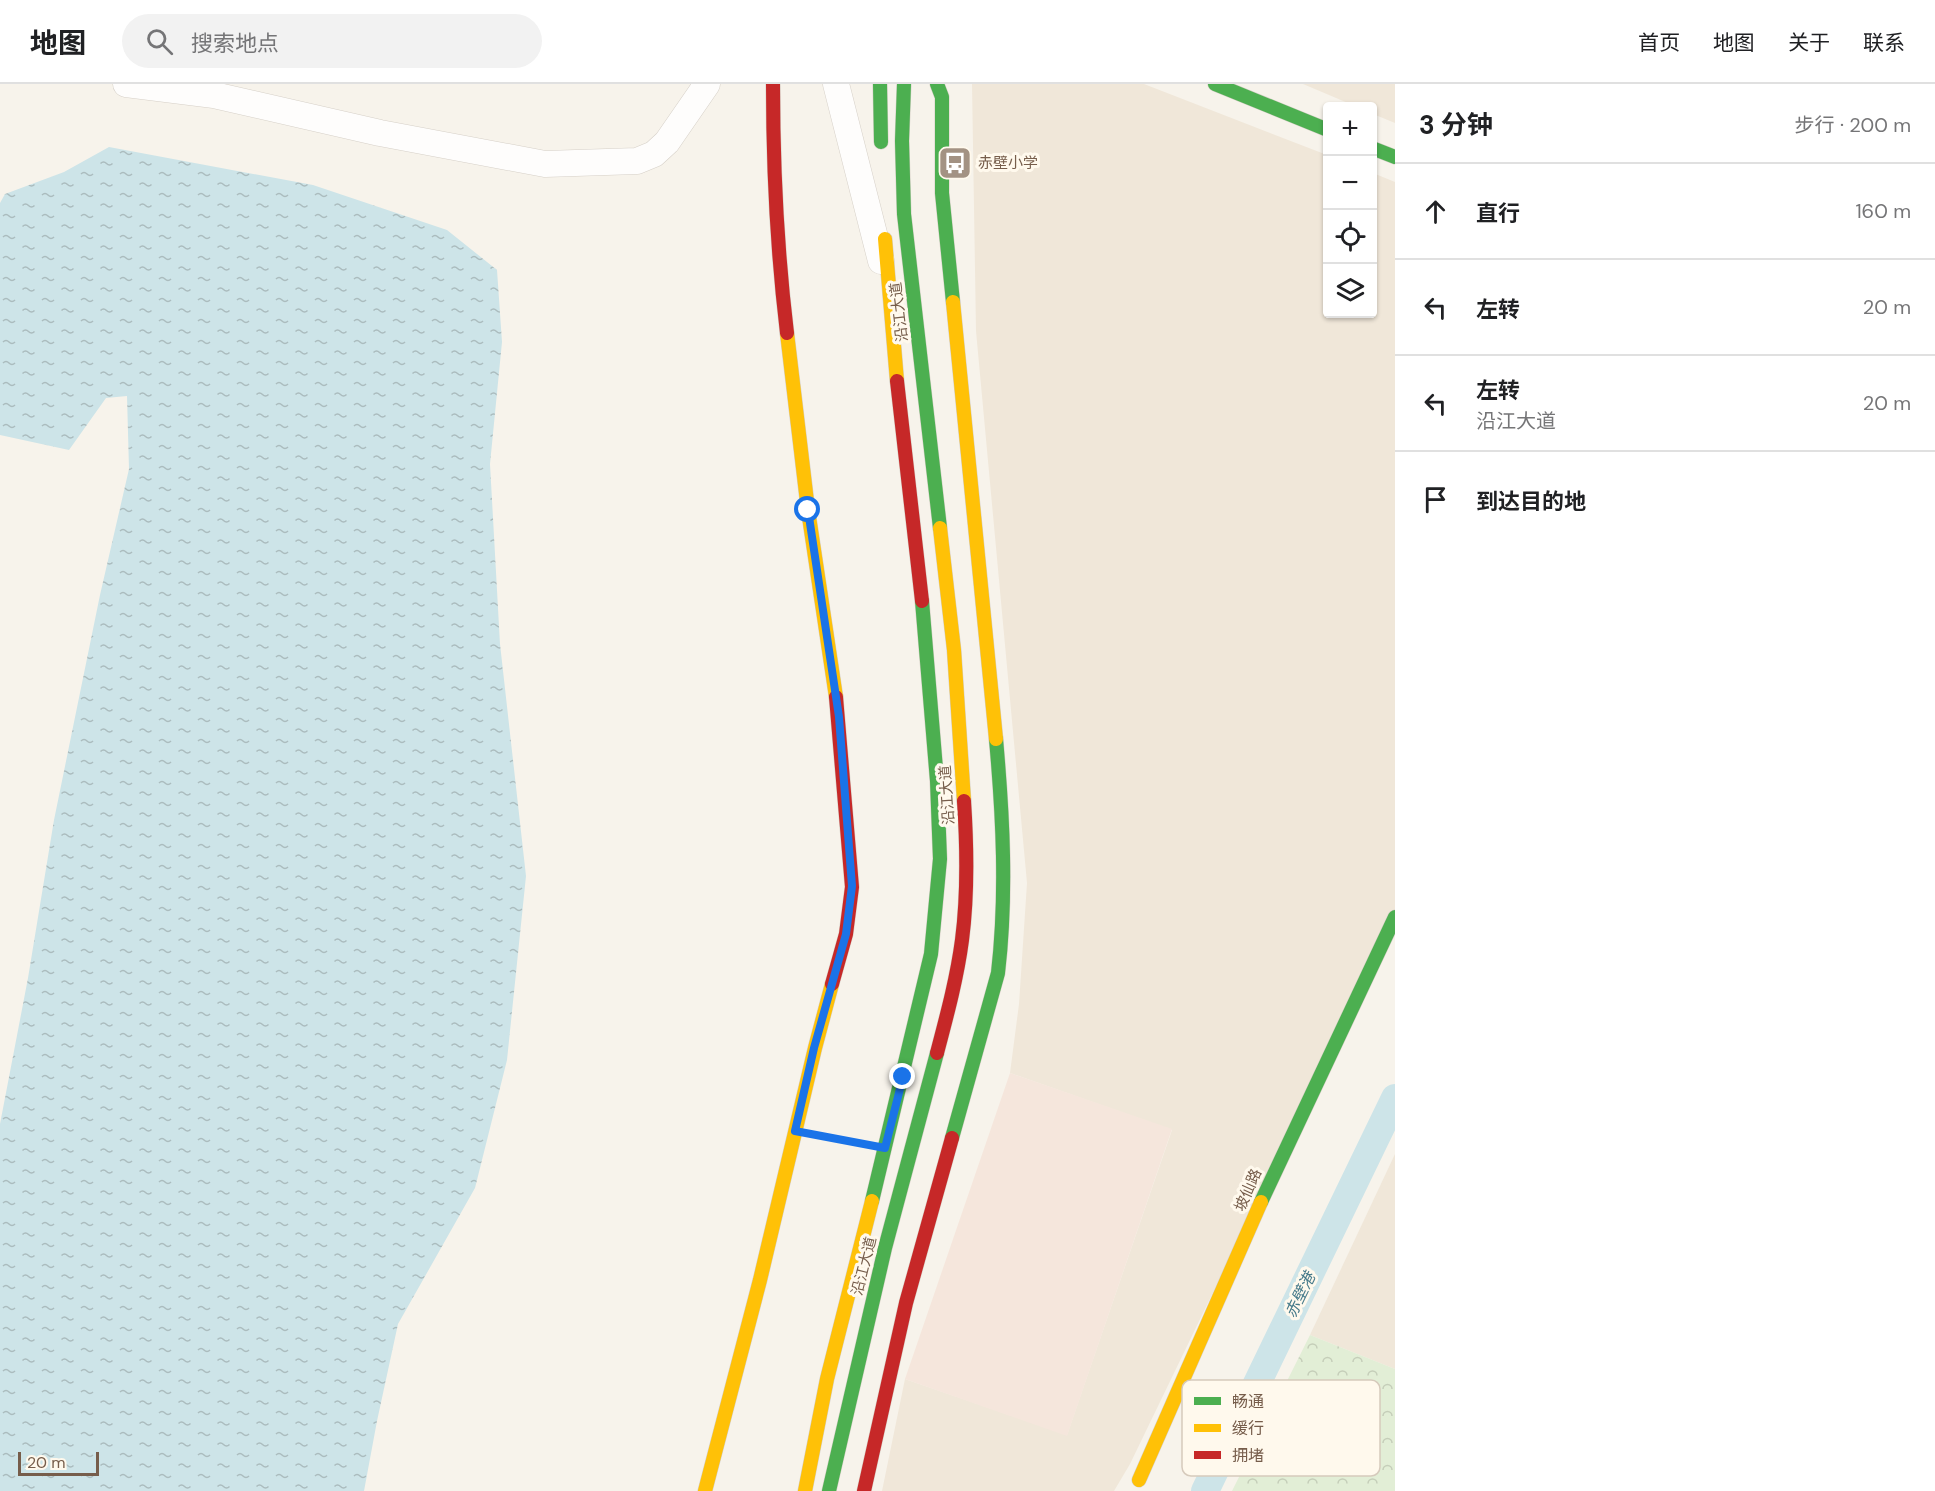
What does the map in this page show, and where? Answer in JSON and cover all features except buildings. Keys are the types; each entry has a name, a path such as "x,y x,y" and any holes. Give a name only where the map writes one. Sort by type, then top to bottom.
{"street":[{"path":"126,84 214,95 380,133 544,164 637,161 654,154 667,142 707,84"},
{"path":"705,1491 760,1280 814,1048 846,934 852,886 839,717 808,510 780,278 772,135 773,84"},
{"path":"836,84 890,296"},
{"path":"880,84 882,154"},
{"name":"沿江大道","path":"829,1491 885,1248 952,997 962,938 965,885 966,837 954,650 904,214 902,141 904,84"},
{"path":"864,1491 906,1303 998,973 1002,942 1004,888 1002,802 944,216 942,97 937,84"},
{"path":"1215,84 1323,128"},
{"path":"1377,150 1395,157"},
{"name":"沿江大道","path":"805,1491 827,1379 931,954 940,858 937,781 919,562 898,400 883,213"},
{"name":"坡仙路","path":"1183,1380 1284,1150 1395,917"},
{"name":"坡仙路","path":"1139,1480 1182,1382"}],"path":[{"path":"795,1131 885,1148"}],"shaded area":[{"path":"972,84 1144,84 1323,153 1323,318 1377,318 1377,175 1395,182 1395,916 1130,1464 1114,1491 882,1491 905,1379 1067,1435 1172,1130 1010,1073 1019,1004 1027,883 976,331"},
{"path":"1303,84 1395,84 1395,123 1377,116 1377,102 1346,102"},
{"path":"1010,1073 1172,1129 1067,1436 905,1379"},
{"path":"1395,1154 1395,1369 1310,1335"}],"green space":[{"path":"1310,1335 1395,1369 1395,1491 1232,1491 1240,1476 1380,1476 1380,1380 1288,1380"}],"water":[{"path":"109,147 313,185 447,230 497,270 502,342 490,464 500,644 526,876 507,1060 475,1188 398,1324 364,1491 0,1491 0,1124 28,978 54,820 100,595 129,469 127,396 106,398 69,450 0,435 0,203 5,194 64,172"}],"waterway":[{"name":"赤壁港","path":"1259,1380 1395,1098"},
{"name":"赤壁港","path":"1205,1491 1212,1476"}],"traffic: fast":[{"path":"880,84 881,142"},
{"path":"904,84 902,141 904,214 940,528"},
{"path":"937,84 942,97 942,193 953,302"},
{"path":"1215,84 1323,128"},
{"path":"1377,150 1395,157"},
{"path":"872,1201 931,954 940,859 937,781 922,601"},
{"path":"952,1138 998,973 1003,856 996,739"},
{"path":"1261,1202 1395,917"},
{"path":"829,1491 885,1248 937,1053"}],"traffic: slow":[{"path":"885,239 897,381"},
{"path":"953,302 996,739"},
{"path":"787,333 808,510 836,697"},
{"path":"940,528 954,650 964,801"},
{"path":"705,1491 760,1280 832,984"},
{"path":"805,1491 827,1379 872,1201"},
{"path":"1183,1380 1261,1202"},
{"path":"1139,1480 1182,1382"}],"traffic: jam":[{"path":"773,84 776,208 787,333"},
{"path":"897,381 922,601"},
{"path":"832,984 846,934 852,887 836,697"},
{"path":"937,1053 955,982 964,923 966,870 964,801"},
{"path":"864,1491 906,1303 952,1138"}],"place":[{"name":"赤壁小学","path":"955,163"}],"route":[{"path":"808,510 839,717 852,886 846,934 814,1048 795,1131 885,1148 903,1077"}]}
